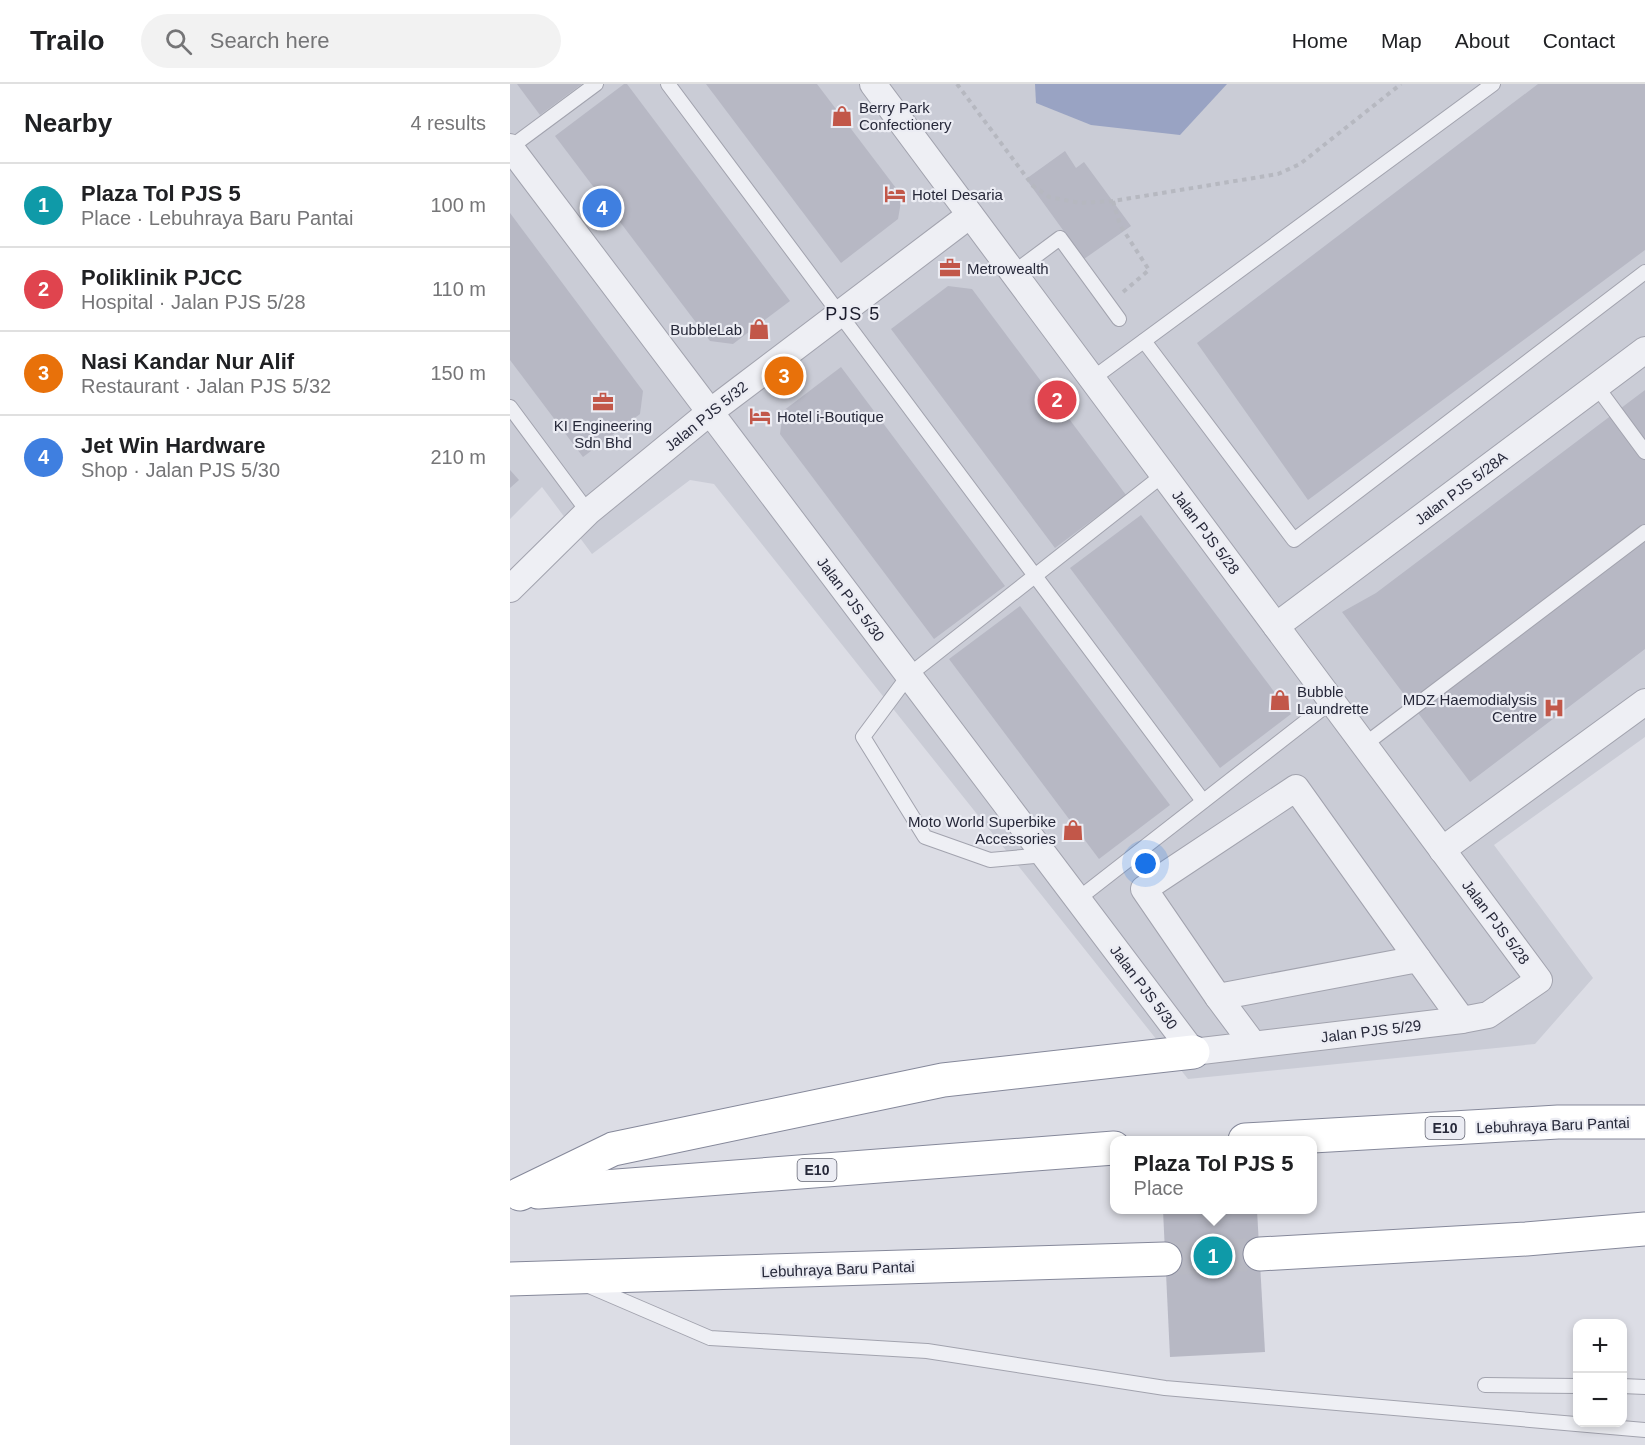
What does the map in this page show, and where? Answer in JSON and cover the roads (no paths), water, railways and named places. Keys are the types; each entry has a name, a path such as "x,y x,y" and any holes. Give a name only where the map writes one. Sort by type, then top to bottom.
{"highway":[{"path":"515,1195 613,1149 943,1080 1193,1052"},
{"name":"Lebuhraya Baru Pantai","path":"1314,1136 1557,1122 1645,1122"},
{"name":"E10","path":"515,1195 1110,1148"},
{"path":"1260,1254 1526,1239 1645,1229"},
{"name":"Lebuhraya Baru Pantai","path":"510,1279 1166,1259"}],"street":[{"name":"Jalan PJS 5/28","path":"873,84 1539,980"},
{"name":"Jalan PJS 5/30","path":"510,147 1193,1052"},
{"name":"Jalan PJS 5/32","path":"510,589 588,512 710,412 970,214"},
{"name":"Jalan PJS 5/28A","path":"1276,626 1645,350"},
{"path":"1442,850 1645,702"},
{"path":"1253,1044 1144,889 1296,788 1462,1020"},
{"path":"1218,997 1418,959"},
{"name":"Jalan PJS 5/29","path":"1193,1052 1488,1015 1539,980"}],"lane":[{"path":"510,147 596,84"},
{"path":"668,84 1203,801"},
{"path":"1092,379 1493,84"},
{"path":"1013,273 1060,238 1119,319"},
{"path":"1144,341 1294,540 1645,272"},
{"path":"1597,387 1645,452"},
{"path":"510,407 588,512"},
{"path":"1045,855 990,860 925,837 863,736 909,675 1163,475"},
{"path":"1364,745 1645,532"},
{"path":"1078,899 1332,701"},
{"path":"568,1277 710,1338 927,1351 1165,1388 1645,1430"},
{"path":"1485,1385 1573,1386"},
{"path":"1627,1386 1645,1387"}],"water":[{"path":"1035,84 1227,84 1180,135 1091,125 1036,103"}],"tunnel":[{"path":"1165,1259 1260,1254"}],"place":[{"name":"Berry Park Confectionery","path":"842,116"},
{"name":"Hotel Desaria","path":"895,194"},
{"name":"Jet Win Hardware","path":"602,208"},
{"name":"Metrowealth","path":"950,268"},
{"name":"BubbleLab","path":"759,329"},
{"name":"Nasi Kandar Nur Alif","path":"784,376"},
{"name":"Poliklinik PJCC","path":"1057,400"},
{"name":"KI Engineering Sdn Bhd","path":"603,402"},
{"name":"Hotel i-Boutique","path":"760,416"},
{"name":"Bubble Laundrette","path":"1280,700"},
{"name":"MDZ Haemodialysis Centre","path":"1554,708"},
{"name":"Moto World Superbike Accessories","path":"1073,830"},
{"name":"Plaza Tol PJS 5","path":"1213,1256"}],"district":[{"name":"PJS 5","path":"853,314"}]}
